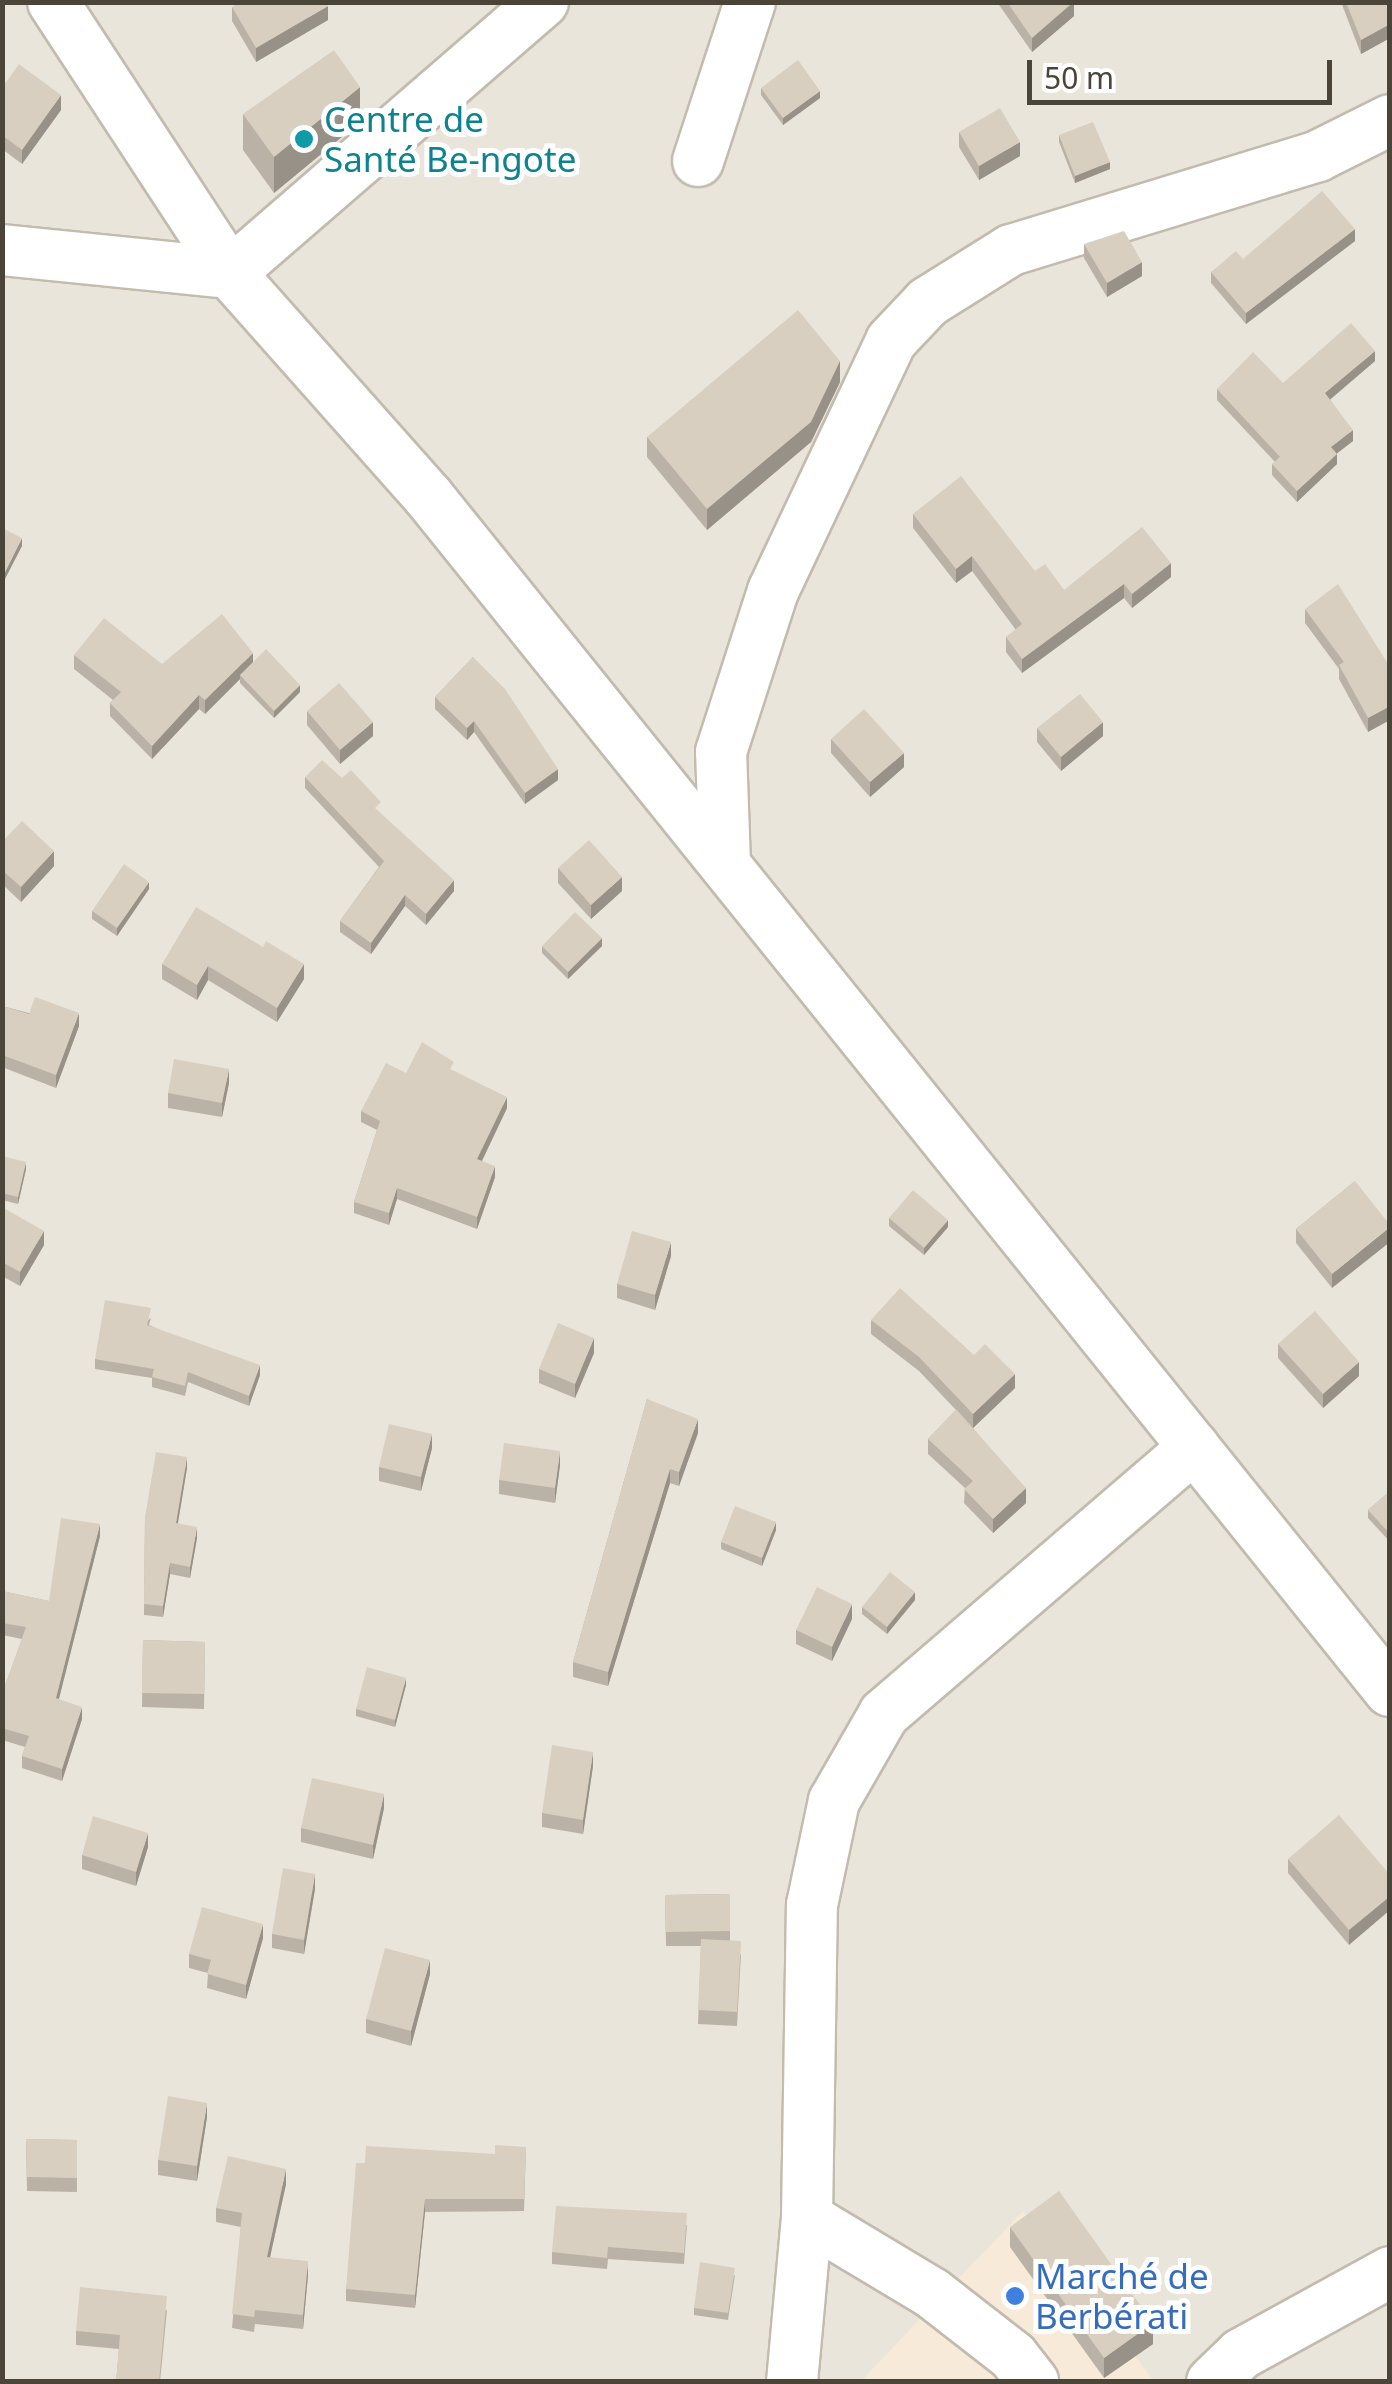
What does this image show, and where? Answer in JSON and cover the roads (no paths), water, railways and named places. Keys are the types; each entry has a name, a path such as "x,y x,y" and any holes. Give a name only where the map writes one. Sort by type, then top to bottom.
{"street":[{"path":"53,2 230,273 428,496 1390,1692"},
{"path":"2,250 230,273 543,2"},
{"path":"698,160 750,2"},
{"path":"725,864 721,752 773,591 890,340 928,302 1011,250 1300,162 1390,120"},
{"path":"792,2382 807,2218 812,1905 834,1800 884,1714 1194,1447"},
{"path":"807,2218 932,2294 1013,2356 1033,2382"},
{"path":"1212,2382 1242,2354 1390,2272"}],"place":[{"name":"Centre de Santé Be-ngote","path":"304,139"},
{"name":"Marché de Berbérati","path":"1015,2296"}]}
